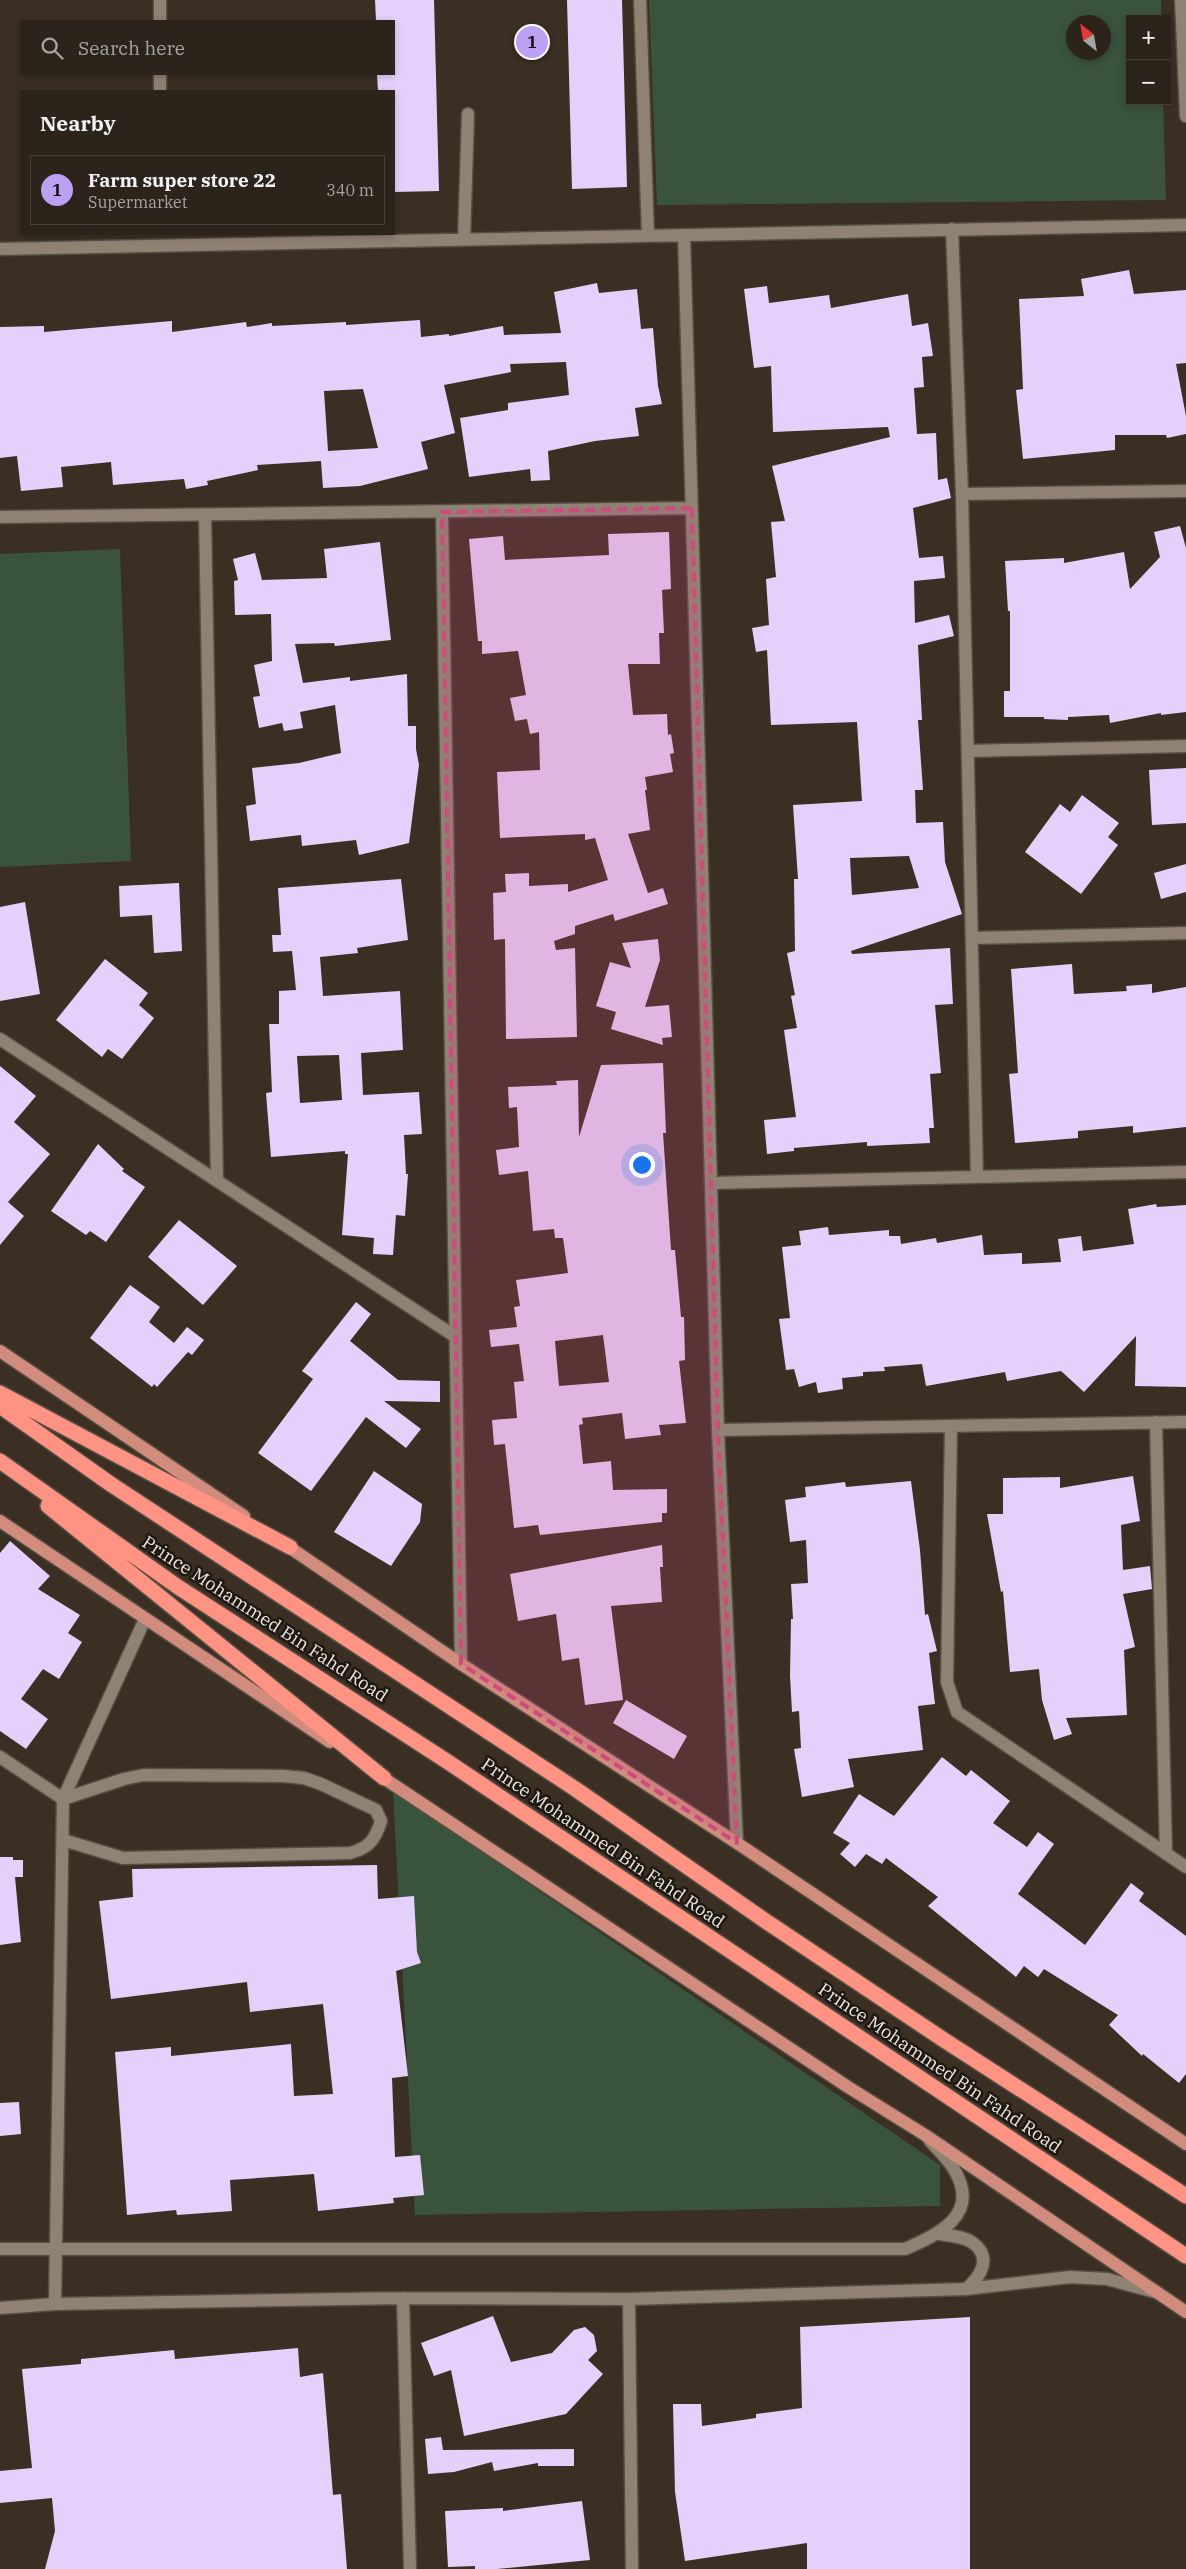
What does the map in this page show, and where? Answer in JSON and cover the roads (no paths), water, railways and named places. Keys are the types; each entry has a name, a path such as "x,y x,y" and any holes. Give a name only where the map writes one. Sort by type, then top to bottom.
{"highway":[{"path":"0,1393 290,1547"},
{"name":"Prince Mohammed Bin Fahd Road","path":"0,1406 112,1484 574,1788 759,1917 944,2040 1186,2196"},
{"name":"Prince Mohammed Bin Fahd Road","path":"0,1461 178,1587 448,1762 1186,2256"},
{"path":"0,1468 384,1778"}],"main road":[{"path":"0,1351 461,1664 737,1843 1186,2144"},
{"path":"0,1521 848,2087 925,2135 1186,2312"}],"street":[{"path":"160,0 160,20"},
{"path":"640,0 648,236"},
{"path":"1181,0 1186,116"},
{"path":"160,75 160,90"},
{"path":"464,240 468,114"},
{"path":"0,249 161,240 464,240 1186,225"},
{"path":"952,229 962,494 977,1177"},
{"path":"684,235 718,1430 737,1843"},
{"path":"962,494 1186,491"},
{"path":"0,517 692,508"},
{"path":"442,512 461,1664"},
{"path":"204,515 217,1181"},
{"path":"968,752 1186,746"},
{"path":"972,938 1186,933"},
{"path":"0,1039 456,1337"},
{"path":"711,1182 1186,1172"},
{"path":"1156,1422 1166,1854"},
{"path":"718,1430 1186,1422"},
{"path":"951,1426 946,1682 956,1712 1186,1867"},
{"path":"55,2304 63,1799 145,1618"},
{"path":"0,1757 63,1799"},
{"path":"63,1799 124,1779 144,1775 284,1776 304,1778 322,1784 376,1810 381,1821 375,1839 364,1849 350,1853 123,1858 63,1840"},
{"path":"0,2249 905,2248 938,2234 958,2216 964,2193 955,2170 925,2135"},
{"path":"938,2234 973,2243 981,2252 983,2264 980,2277 966,2289"},
{"path":"0,2308 55,2304 403,2298 629,2299 966,2289 1070,2277 1107,2279 1158,2293"},
{"path":"403,2298 410,2569"},
{"path":"629,2299 632,2569"}],"place":[{"name":"Farm super store 22","path":"532,42"}]}
